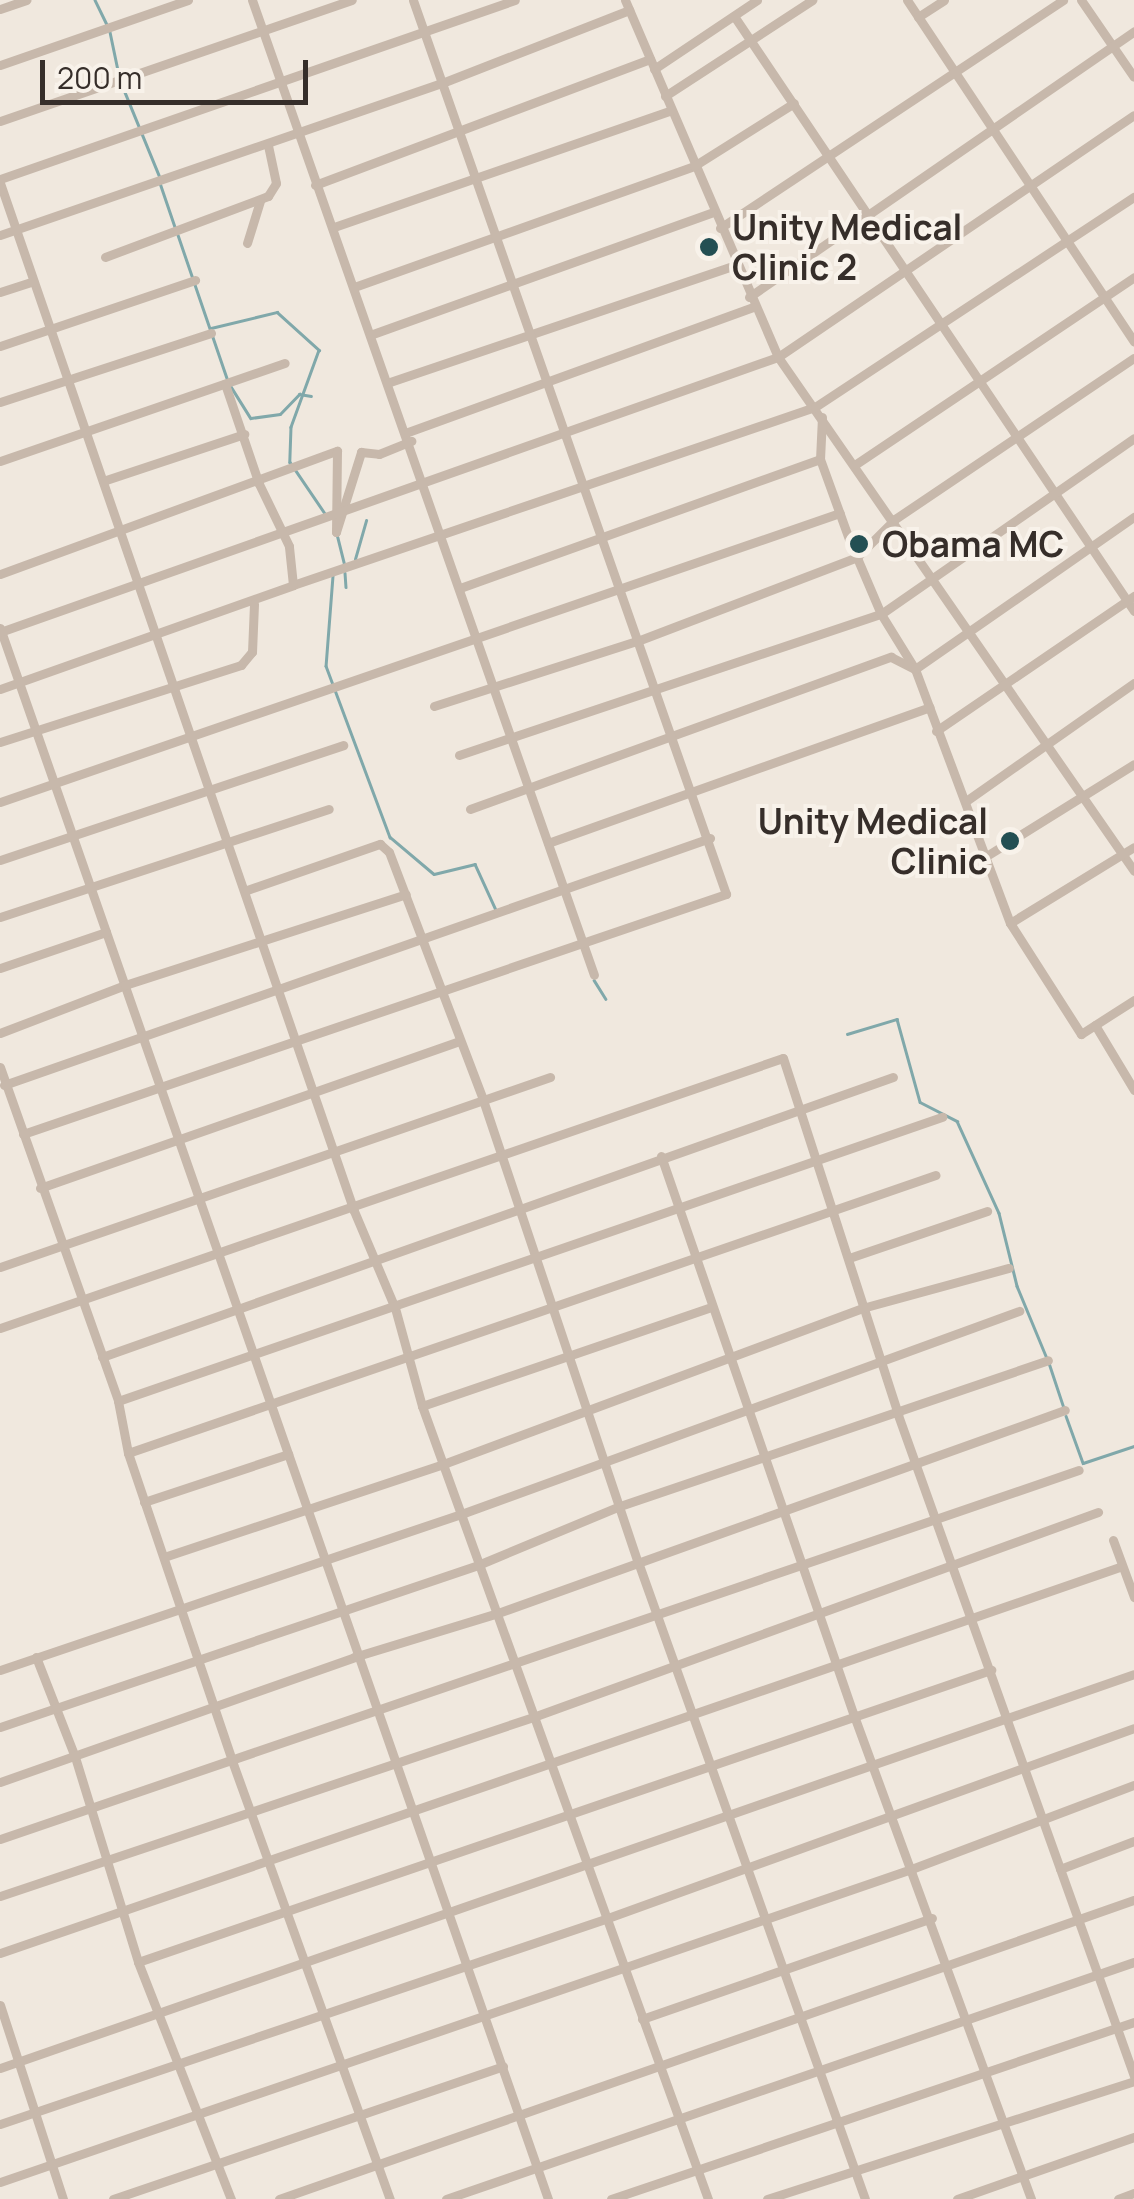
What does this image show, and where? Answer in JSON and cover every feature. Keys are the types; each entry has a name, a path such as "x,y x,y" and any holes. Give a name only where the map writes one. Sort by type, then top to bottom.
{"street":[{"path":"0,9 26,0"},
{"path":"0,64 188,0"},
{"path":"252,0 315,185 356,286 386,383 425,482 493,688 586,941 594,975"},
{"path":"0,121 352,0"},
{"path":"23,1134 160,1085 296,1044 726,894 710,838 413,0"},
{"path":"515,0 0,181 191,739 230,838 354,1210 395,1308 422,1406 446,1463 478,1565 536,1716 605,1920 626,1968 708,2199"},
{"path":"315,185 652,64 757,0"},
{"path":"666,96 812,0"},
{"path":"907,0 1134,342"},
{"path":"918,17 944,0"},
{"path":"720,228 1063,0"},
{"path":"1082,0 1134,78"},
{"path":"0,235 442,83 627,5 751,302 778,357 970,626 1134,871"},
{"path":"734,16 871,212 1090,546 1130,599 1134,612"},
{"path":"0,574 259,484 338,451 336,532 361,452 379,454 409,437 751,302 871,212 1134,31"},
{"path":"356,286 494,233 694,166 794,103"},
{"path":"334,228 671,110"},
{"path":"548,2199 450,1915 354,1657 257,1356 216,1255 0,630 284,534 778,357 1134,115"},
{"path":"247,243 260,200 276,183 268,144"},
{"path":"0,688 254,604 293,586 444,537 584,483 815,407 1134,197"},
{"path":"105,257 260,200"},
{"path":"370,335 714,212"},
{"path":"386,383 736,265"},
{"path":"856,464 1134,277"},
{"path":"0,346 195,280"},
{"path":"0,292 33,281"},
{"path":"0,402 211,333"},
{"path":"434,706 640,640 857,556 895,519 1134,358"},
{"path":"0,461 285,363"},
{"path":"226,384 259,484 296,566 293,586"},
{"path":"822,417 820,459 840,513 880,614 915,669 936,731 988,855 1010,923 1081,1034 1134,1000"},
{"path":"103,481 244,434"},
{"path":"459,755 880,614 1134,438"},
{"path":"460,588 820,459"},
{"path":"0,802 191,739 476,633 840,513"},
{"path":"915,669 970,626 1134,517"},
{"path":"936,731 1130,599"},
{"path":"0,742 247,660 258,619 254,604"},
{"path":"470,809 891,657 915,669"},
{"path":"966,801 1134,683"},
{"path":"548,843 929,707"},
{"path":"0,860 208,786 343,745"},
{"path":"988,855 1134,764"},
{"path":"0,917 230,838 329,809"},
{"path":"4,1084 424,943 710,838"},
{"path":"247,890 382,844 406,894 458,1042 482,1097 638,1562 696,1714 728,1818 769,1916 865,2199"},
{"path":"1010,923 1134,846"},
{"path":"0,1033 125,985 406,894"},
{"path":"0,968 106,932"},
{"path":"1095,1026 1133,1087"},
{"path":"40,1188 458,1042"},
{"path":"0,1328 354,1210 784,1058 898,1415 956,1567 1134,2079 768,2199"},
{"path":"0,1068 118,1401 128,1453 197,1657 390,2199"},
{"path":"0,1266 334,1147 550,1077"},
{"path":"102,1357 893,1077"},
{"path":"118,1401 942,1117"},
{"path":"661,1156 728,1361 834,1660 914,1868 1001,2125 1031,2199"},
{"path":"128,1453 408,1361 552,1307 936,1175"},
{"path":"849,1258 988,1211"},
{"path":"164,1557 306,1506 446,1463 585,1408 728,1361 866,1308 1010,1268"},
{"path":"422,1406 711,1307"},
{"path":"0,1670 464,1513 746,1406 882,1363 1018,1310"},
{"path":"0,1727 197,1657 478,1565 620,1506 763,1455 898,1415 1048,1360"},
{"path":"0,1782 214,1705 498,1613 917,1467 1065,1410"},
{"path":"144,1502 288,1454"},
{"path":"0,1839 232,1758 517,1666 800,1561 1079,1470"},
{"path":"0,1896 536,1716 817,1611 956,1567 1098,1512"},
{"path":"1113,1540 1134,1596"},
{"path":"0,1953 552,1766 834,1660 1120,1567"},
{"path":"36,1657 75,1757 88,1810 138,1962 200,2113 230,2199"},
{"path":"138,1962 570,1816 853,1713 990,1670"},
{"path":"0,2068 302,1960 450,1915 1134,1674"},
{"path":"0,2124 176,2060 605,1920 1134,1728"},
{"path":"0,2182 914,1868 1134,1785"},
{"path":"1060,1869 1134,1841"},
{"path":"279,2199 804,2019 1134,1900"},
{"path":"642,2019 785,1966 932,1918"},
{"path":"446,2199 1134,1962"},
{"path":"1,2009 63,2199"},
{"path":"612,2199 840,2118 1134,2022"},
{"path":"113,2199 503,2066"},
{"path":"957,2199 1134,2136"},
{"path":"1118,2199 1134,2193"}],"waterway":[{"path":"95,0 107,25"},
{"path":"110,32 120,80 159,175"},
{"path":"160,183 175,227"},
{"path":"178,235 227,378"},
{"path":"211,328 277,312 319,350 291,427 290,462 326,515"},
{"path":"230,385 251,418 280,414 299,394 311,396"},
{"path":"355,559 366,521"},
{"path":"337,534 345,565"},
{"path":"345,573 346,587"},
{"path":"333,576 326,666 390,837 434,874 475,864 496,910"},
{"path":"594,980 606,999"},
{"path":"847,1034 897,1019 920,1102 957,1121 999,1213 1017,1286 1046,1356"},
{"path":"1049,1363 1064,1408"},
{"path":"1066,1416 1083,1463 1134,1446"}],"place":[{"name":"Unity Medical Clinic 2","path":"709,247"},
{"name":"Obama MC","path":"859,544"},
{"name":"Unity Medical Clinic","path":"1010,841"}]}
